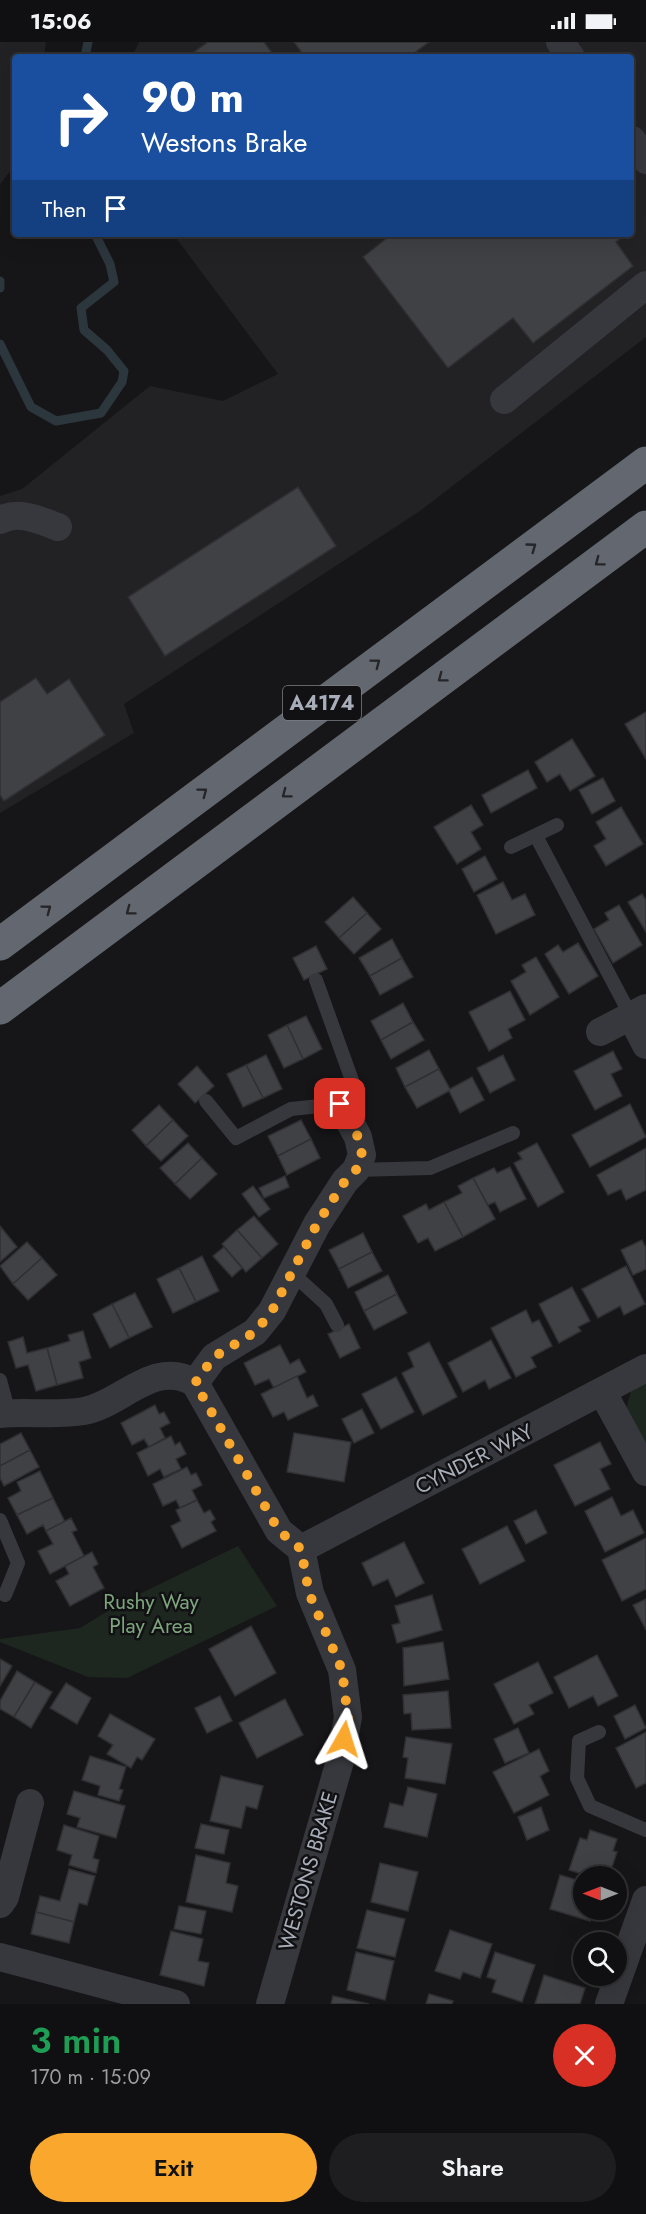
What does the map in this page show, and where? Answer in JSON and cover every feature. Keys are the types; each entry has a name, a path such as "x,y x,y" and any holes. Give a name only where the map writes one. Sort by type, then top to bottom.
{"highway":[{"name":"A4174","path":"0,944 646,463"},
{"name":"A4174","path":"0,1008 646,527"}],"street":[{"path":"634,143 646,160"},
{"path":"504,400 646,285"},
{"path":"0,520 8,516 27,516 58,527"},
{"path":"600,1032 639,1012 646,1045"},
{"path":"195,1383 214,1357 255,1332 272,1311 317,1224 345,1181 356,1170 362,1155 358,1137 340,1104"},
{"name":"CYNDER WAY","path":"301,1549 603,1393 646,1368"},
{"path":"5,1414 87,1411 158,1376 183,1375 195,1383 279,1531 301,1549"},
{"path":"603,1393 646,1472"},
{"name":"WESTONS BRAKE","path":"270,2004 340,1761 348,1718 342,1670 309,1593 301,1549"},
{"path":"0,1904 4,1897 30,1803"},
{"path":"609,2004 646,1900"},
{"path":"0,1957 176,2004"}],"lane":[{"path":"511,847 557,825"},
{"path":"536,836 639,1012"},
{"path":"206,1101 237,1138 291,1110 340,1104 353,1083 316,980"},
{"path":"356,1170 430,1168 513,1133"},
{"path":"292,1274 326,1304 337,1325"},
{"path":"0,1380 5,1414"},
{"path":"0,1520 18,1563 4,1595"},
{"path":"599,1732 579,1741 577,1778 590,1806 646,1830"}],"shaded area":[{"path":"0,42 46,42 44,54 12,54 12,169 0,184"},
{"path":"139,42 646,42 646,337 420,511 124,704 134,733 0,813 0,496 22,489 150,386 223,401 278,374 175,237 634,237 634,54 133,54"}],"green space":[{"path":"646,1382 646,1443 626,1409 631,1391"},
{"name":"Rushy Way Play Area","path":"238,1546 277,1606 127,1678 88,1677 0,1642 0,1639 80,1628 121,1603"}],"building":[{"path":"208,42 264,42 273,54 191,54"},
{"path":"294,42 429,42 413,54 303,54"},
{"path":"388,237 622,237 616,242 633,266 533,343 513,318 448,368 363,257"},
{"path":"298,487 336,546 165,656 128,597"},
{"path":"36,678 47,694 69,679 105,735 4,801 0,795 0,702"},
{"path":"646,712 646,759 625,724"},
{"path":"572,739 595,776 570,791 560,774 547,782 535,762"},
{"path":"528,770 537,788 491,813 482,795"},
{"path":"603,778 615,801 592,814 579,790"},
{"path":"471,805 483,825 471,832 481,849 457,864 434,827"},
{"path":"621,807 643,844 606,866 594,846 606,839 596,822"},
{"path":"485,856 497,879 474,892 462,869"},
{"path":"503,882 512,900 525,894 535,915 496,934 477,895"},
{"path":"642,894 646,900 646,932 628,902"},
{"path":"353,897 367,913 339,938 325,922"},
{"path":"619,905 642,945 613,963 594,929 609,920 605,913"},
{"path":"367,913 381,929 354,954 339,938"},
{"path":"392,939 402,958 370,976 359,958"},
{"path":"578,943 598,976 569,994 545,954 558,945 563,952"},
{"path":"316,946 327,969 304,980 293,958"},
{"path":"536,957 559,997 530,1015 511,981 526,972 522,965"},
{"path":"402,958 413,977 380,995 370,976"},
{"path":"510,991 525,1020 508,1029 512,1038 489,1051 469,1012"},
{"path":"403,1003 413,1022 381,1040 371,1021"},
{"path":"306,1016 322,1049 303,1059 287,1025"},
{"path":"413,1022 424,1040 391,1059 381,1040"},
{"path":"287,1025 303,1059 284,1068 268,1035"},
{"path":"429,1050 439,1069 405,1087 396,1068"},
{"path":"613,1051 622,1069 611,1074 622,1096 595,1110 574,1071"},
{"path":"266,1055 282,1089 263,1098 246,1065"},
{"path":"503,1055 515,1080 490,1093 477,1068"},
{"path":"246,1065 263,1098 243,1107 227,1074"},
{"path":"197,1066 214,1086 195,1103 178,1084"},
{"path":"439,1069 450,1089 472,1077 484,1100 460,1113 449,1091 417,1108 405,1087"},
{"path":"630,1104 646,1137 590,1167 572,1135"},
{"path":"159,1105 173,1120 146,1146 132,1130"},
{"path":"173,1120 188,1136 161,1161 146,1146"},
{"path":"301,1120 311,1139 278,1156 268,1136"},
{"path":"311,1139 320,1158 287,1175 278,1156"},
{"path":"188,1143 202,1158 175,1184 160,1168"},
{"path":"537,1143 564,1192 538,1207 514,1163 522,1159 518,1153"},
{"path":"646,1148 646,1190 626,1200 621,1189 608,1195 597,1175"},
{"path":"202,1158 217,1174 190,1199 175,1184"},
{"path":"510,1167 526,1199 500,1212 495,1202 488,1205 473,1178 494,1168 497,1173"},
{"path":"285,1176 289,1187 264,1198 259,1188"},
{"path":"473,1178 495,1219 463,1237 444,1202 462,1193 458,1186"},
{"path":"253,1186 270,1209 259,1217 242,1194"},
{"path":"444,1202 463,1237 435,1251 428,1238 418,1243 403,1216 426,1204 429,1210"},
{"path":"254,1216 278,1244 262,1258 237,1230"},
{"path":"0,1226 17,1247 0,1262"},
{"path":"237,1230 262,1258 246,1272 222,1244"},
{"path":"363,1233 372,1252 339,1269 329,1250"},
{"path":"642,1240 646,1248 646,1269 633,1275 621,1250"},
{"path":"27,1242 42,1258 13,1284 0,1266"},
{"path":"224,1247 242,1268 232,1277 213,1256"},
{"path":"372,1252 382,1271 348,1288 339,1269"},
{"path":"202,1256 219,1291 196,1302 179,1268"},
{"path":"42,1258 57,1275 28,1300 13,1284"},
{"path":"626,1266 645,1304 624,1315 620,1306 598,1318 582,1289"},
{"path":"179,1268 196,1302 173,1313 157,1279"},
{"path":"388,1275 397,1294 364,1311 355,1292"},
{"path":"572,1287 590,1321 578,1327 581,1331 559,1343 539,1304"},
{"path":"135,1293 152,1327 129,1338 112,1304"},
{"path":"397,1294 407,1313 374,1330 364,1311"},
{"path":"112,1304 129,1338 110,1348 93,1314"},
{"path":"526,1310 532,1323 539,1320 552,1346 531,1357 536,1367 516,1377 491,1328"},
{"path":"349,1324 360,1348 340,1358 328,1334"},
{"path":"83,1331 91,1358 79,1362 83,1378 57,1385 47,1348 70,1341 68,1335"},
{"path":"23,1337 27,1353 47,1348 57,1385 36,1391 28,1365 16,1368 8,1342"},
{"path":"491,1340 511,1378 489,1389 485,1380 463,1392 448,1363"},
{"path":"429,1342 457,1397 423,1415 402,1373 414,1367 408,1353"},
{"path":"280,1345 290,1364 299,1359 306,1372 274,1388 269,1379 255,1385 244,1363"},
{"path":"297,1376 307,1398 313,1395 318,1406 288,1420 284,1412 273,1417 261,1394"},
{"path":"396,1377 414,1412 381,1429 362,1394"},
{"path":"155,1405 159,1414 164,1412 170,1423 160,1428 165,1438 149,1447 144,1439 132,1445 121,1423"},
{"path":"362,1409 374,1433 354,1443 342,1419"},
{"path":"21,1433 30,1450 0,1466 0,1444"},
{"path":"294,1433 351,1442 344,1482 287,1472"},
{"path":"171,1436 175,1445 180,1442 186,1454 176,1459 181,1469 164,1477 160,1469 148,1476 137,1453"},
{"path":"600,1442 611,1464 600,1469 610,1489 575,1506 554,1465"},
{"path":"30,1450 39,1467 4,1486 0,1478 0,1466"},
{"path":"187,1467 191,1475 196,1473 202,1485 192,1490 197,1500 180,1508 176,1500 163,1506 153,1484"},
{"path":"40,1471 53,1498 17,1515 8,1498 21,1491 17,1482"},
{"path":"612,1497 621,1516 633,1510 644,1533 605,1552 585,1511"},
{"path":"53,1498 65,1522 46,1531 43,1525 27,1534 17,1515"},
{"path":"197,1500 204,1513 210,1510 215,1519 211,1522 216,1531 182,1548 171,1526 181,1521 176,1510"},
{"path":"536,1510 547,1533 526,1544 514,1521"},
{"path":"71,1518 77,1530 72,1532 84,1556 50,1574 38,1551 53,1544 46,1531"},
{"path":"507,1526 525,1561 480,1584 462,1549"},
{"path":"646,1538 646,1589 622,1601 602,1560"},
{"path":"404,1542 424,1583 396,1597 388,1579 373,1586 362,1563"},
{"path":"92,1552 98,1564 93,1567 104,1588 70,1606 56,1581 69,1574 65,1566"},
{"path":"432,1595 442,1630 397,1643 392,1625 400,1623 395,1606"},
{"path":"646,1599 646,1630 633,1605"},
{"path":"251,1626 276,1673 235,1696 209,1649"},
{"path":"443,1642 449,1679 404,1686 403,1648"},
{"path":"597,1655 618,1696 598,1706 593,1696 569,1708 554,1677"},
{"path":"0,1659 12,1666 0,1686"},
{"path":"538,1662 553,1693 529,1705 534,1714 514,1724 494,1684"},
{"path":"17,1671 35,1682 14,1717 0,1709 0,1701"},
{"path":"35,1682 52,1692 31,1728 14,1717"},
{"path":"66,1683 91,1698 77,1724 50,1708"},
{"path":"448,1691 451,1728 412,1730 411,1713 404,1714 403,1695"},
{"path":"220,1696 232,1721 207,1733 195,1708"},
{"path":"285,1699 303,1735 257,1758 239,1723"},
{"path":"635,1705 646,1728 625,1739 614,1716"},
{"path":"110,1714 155,1739 142,1760 137,1757 131,1768 107,1754 113,1745 98,1736"},
{"path":"518,1728 529,1753 505,1763 494,1739"},
{"path":"646,1732 646,1783 636,1788 616,1748"},
{"path":"406,1737 452,1744 445,1784 405,1778 408,1758 403,1757"},
{"path":"539,1749 549,1771 540,1776 549,1795 514,1813 493,1772"},
{"path":"90,1756 126,1767 119,1789 123,1790 119,1801 98,1795 100,1786 82,1780"},
{"path":"221,1776 263,1786 257,1809 246,1806 241,1828 210,1821"},
{"path":"408,1787 437,1794 427,1837 384,1827 390,1803 403,1806"},
{"path":"74,1791 125,1806 116,1838 77,1827 80,1818 67,1814"},
{"path":"541,1807 549,1830 527,1840 518,1817"},
{"path":"201,1824 229,1830 224,1854 195,1848"},
{"path":"64,1825 99,1836 93,1858 99,1860 96,1873 69,1865 72,1855 57,1850"},
{"path":"590,1830 617,1839 613,1851 617,1852 612,1866 573,1866 573,1871 569,1870 580,1838 587,1840"},
{"path":"196,1855 230,1863 226,1883 238,1886 232,1912 186,1902"},
{"path":"380,1863 418,1872 408,1911 371,1902"},
{"path":"69,1869 95,1876 87,1905 79,1903 74,1922 36,1912 40,1896 60,1901"},
{"path":"560,1875 573,1879 573,1916 550,1909"},
{"path":"179,1906 206,1911 201,1934 174,1929"},
{"path":"367,1910 405,1919 395,1957 357,1948"},
{"path":"36,1912 74,1922 69,1943 31,1934"},
{"path":"450,1930 492,1944 480,1978 463,1972 460,1979 435,1971"},
{"path":"171,1931 203,1939 198,1961 209,1963 204,1986 160,1975"},
{"path":"356,1952 394,1961 385,2000 347,1990"},
{"path":"495,1952 535,1965 522,2002 492,1992 496,1980 487,1977"},
{"path":"544,1975 585,1988 580,2004 535,2004"},
{"path":"429,1994 453,2001 452,2004 426,2004"},
{"path":"333,1996 369,2004 331,2004"}],"waterway":[{"path":"86,54 88,42"},
{"path":"0,344 31,407 56,421 101,413 122,382 124,371 107,350 84,330 81,308 114,282 110,264 96,237"},
{"path":"0,281 0,288"}],"route":[{"path":"340,1104 358,1137 362,1155 356,1170 345,1181 317,1224 272,1311 255,1332 214,1357 195,1383 279,1531 301,1549 309,1593 342,1670 348,1718 344,1739"}]}
